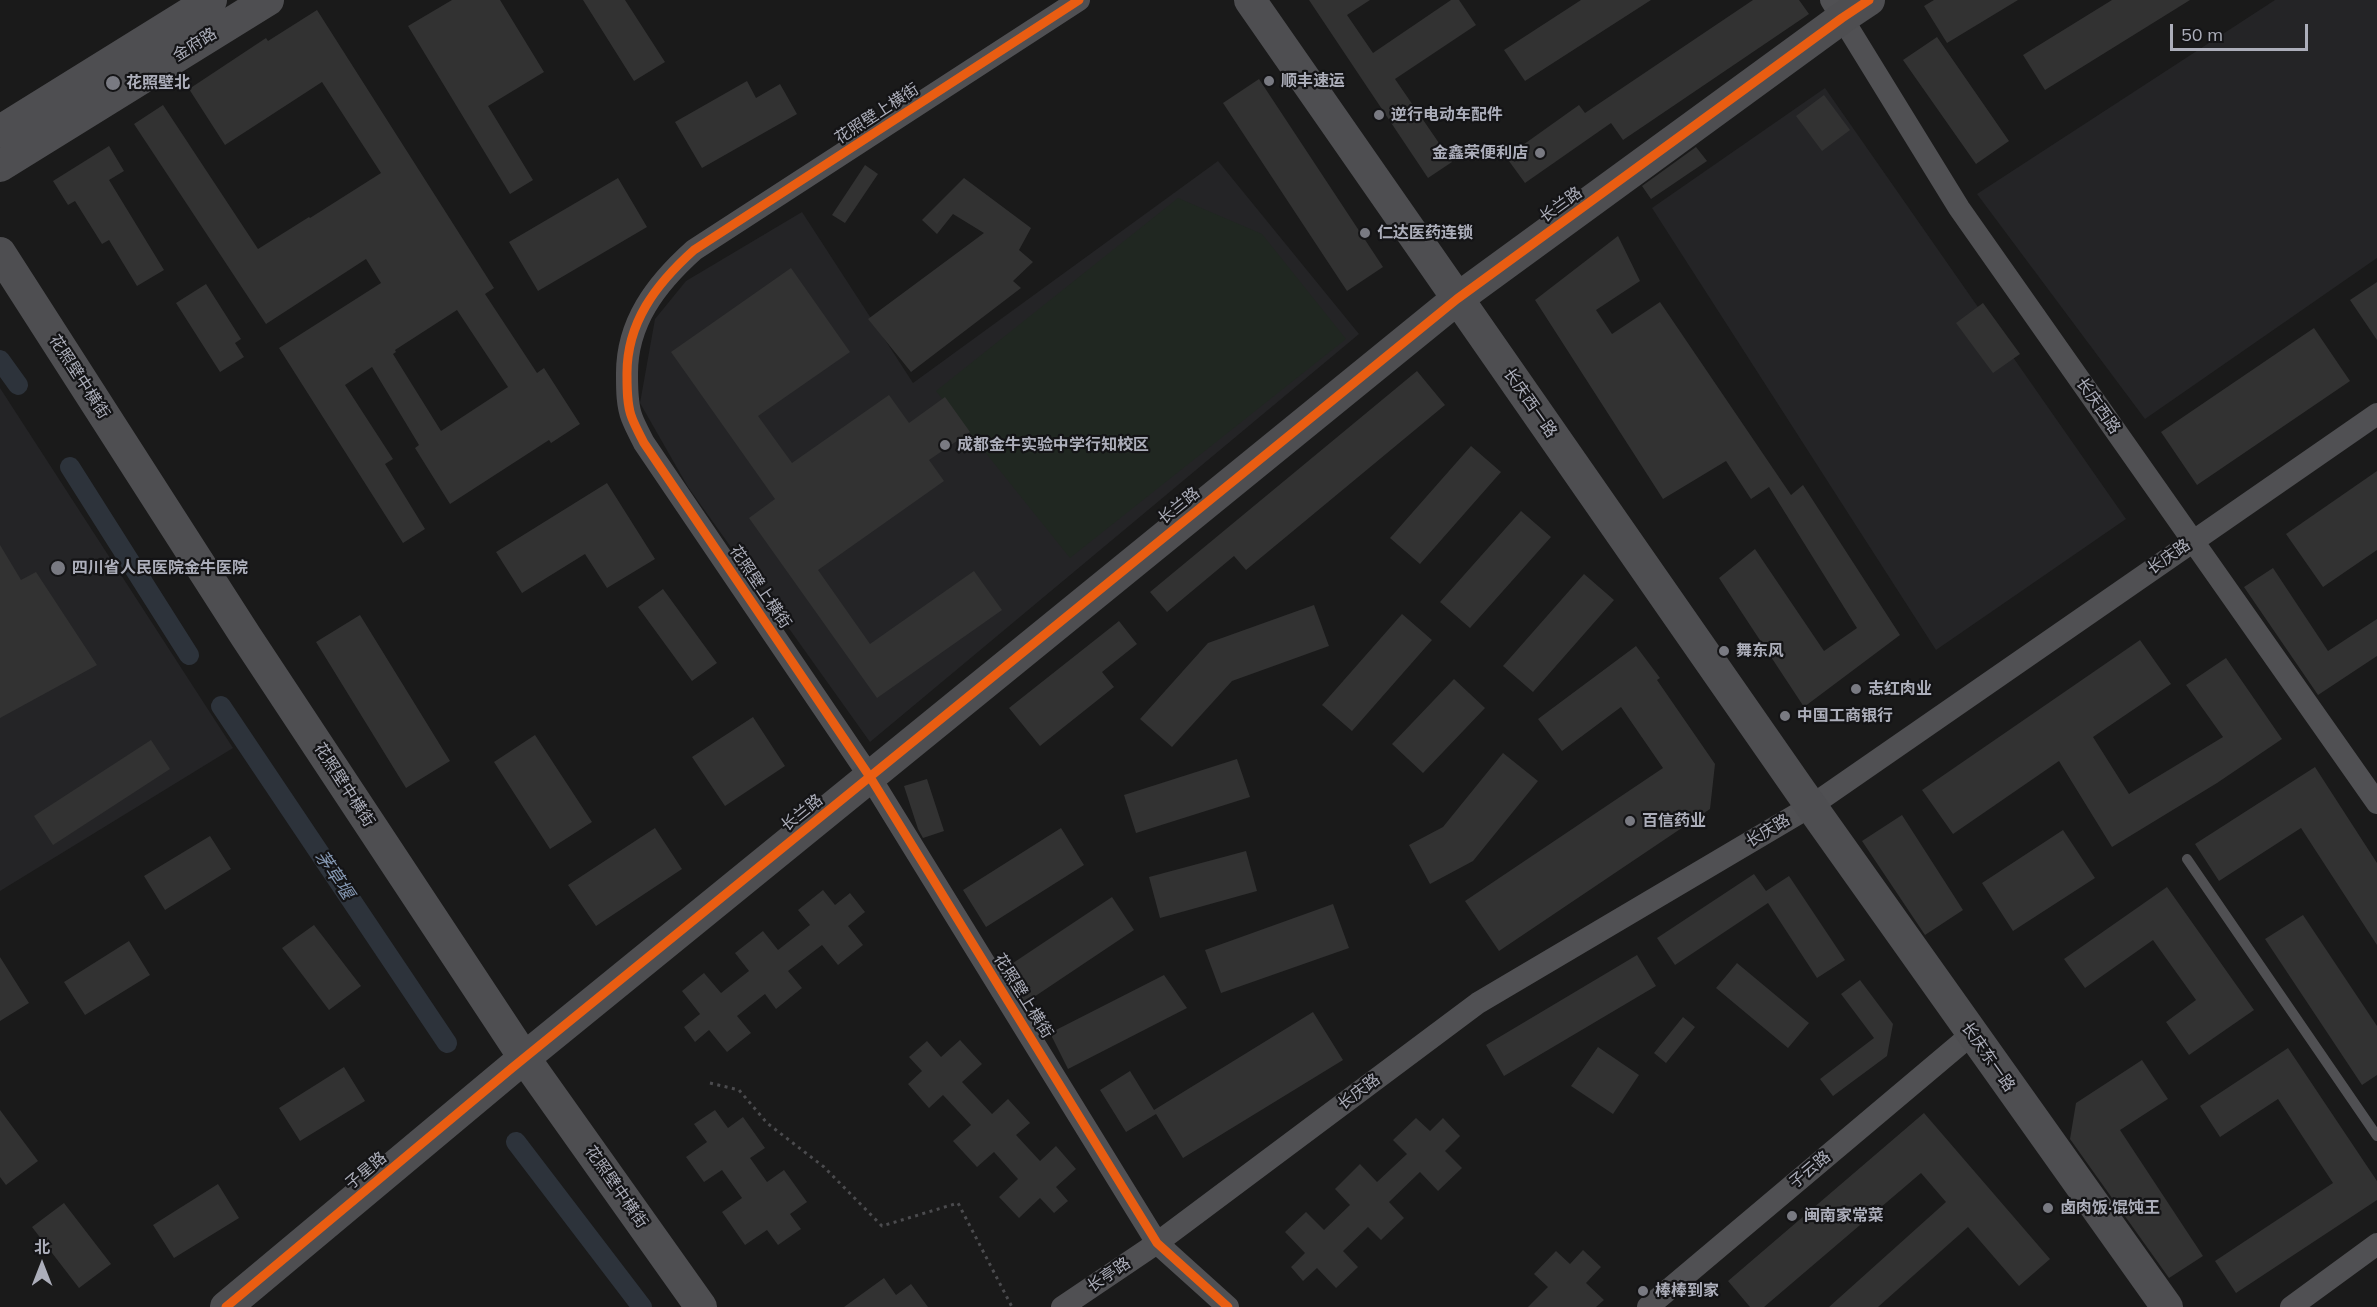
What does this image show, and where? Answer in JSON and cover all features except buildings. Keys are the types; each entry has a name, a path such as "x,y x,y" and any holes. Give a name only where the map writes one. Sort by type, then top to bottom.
{"street":[{"name":"金府路","path":"0,131 211,0"},
{"name":"金府路","path":"0,166 268,0"},
{"name":"花照壁上横街","path":"1079,0 694,250 668,273 635,323 626,356 627,387 631,416 644,443 870,777 1157,1243 1227,1307"},
{"name":"长庆西一路","path":"1250,0 1811,806"},
{"name":"长兰路","path":"518,1064 1457,299 1837,9 1869,0"},
{"name":"长庆西路","path":"1837,9 1959,208 2377,803"},
{"name":"花照壁中横街","path":"0,254 518,1064 702,1307"},
{"name":"花照壁中横街","path":"0,288 680,1307"},
{"name":"长庆路","path":"1157,1243 1478,1004 1811,806 2377,414"},
{"name":"长庆东一路","path":"1811,806 2167,1307"},
{"name":"子云路","path":"1648,1307 1972,1034"},
{"name":"子星路","path":"226,1307 518,1064"},
{"name":"长亭路","path":"1062,1307 1157,1243"},
{"path":"2291,1307 2377,1244"}],"lane":[{"path":"2187,859 2377,1136"}],"path":[{"path":"710,1083 739,1090 767,1124 824,1167 882,1226 958,1203 1012,1307"}],"shaded area":[{"path":"2275,0 2377,0 2377,258 2145,419 1977,194"},
{"path":"1825,88 2126,519 1936,650 1652,208"},
{"name":"成都金牛实验中学行知校区","path":"1218,161 1359,334 870,742 688,487 640,403 655,319 686,281 802,212 913,383"},
{"path":"1178,198 1262,234 1346,339 1070,558 936,391"},
{"name":"四川省人民医院金牛医院","path":"0,388 233,748 0,891"}],"waterway":[{"name":"茅草堰","path":"0,360 18,385"},
{"name":"茅草堰","path":"70,467 189,655"},
{"name":"茅草堰","path":"221,706 447,1043"},
{"name":"茅草堰","path":"516,1142 642,1307"}],"cycle path":[{"path":"1079,0 694,250 656,291 638,322 628,357 628,403 630,413 644,443 870,777 1157,1243 1228,1307"},
{"path":"226,1307 512,1068 1457,299 1869,0"}],"place":[{"name":"顺丰速运","path":"1269,81"},
{"name":"花照壁北","path":"113,83"},
{"name":"逆行电动车配件","path":"1379,115"},
{"name":"金鑫荣便利店","path":"1540,153"},
{"name":"仁达医药连锁","path":"1365,233"},
{"name":"成都金牛实验中学行知校区","path":"945,445"},
{"name":"四川省人民医院金牛医院","path":"58,568"},
{"name":"舞东风","path":"1724,651"},
{"name":"志红肉业","path":"1856,689"},
{"name":"中国工商银行","path":"1785,716"},
{"name":"百信药业","path":"1630,821"},
{"name":"卤肉饭·馄饨王","path":"2048,1208"},
{"name":"闽南家常菜","path":"1792,1216"},
{"name":"棒棒到家","path":"1643,1291"}]}
